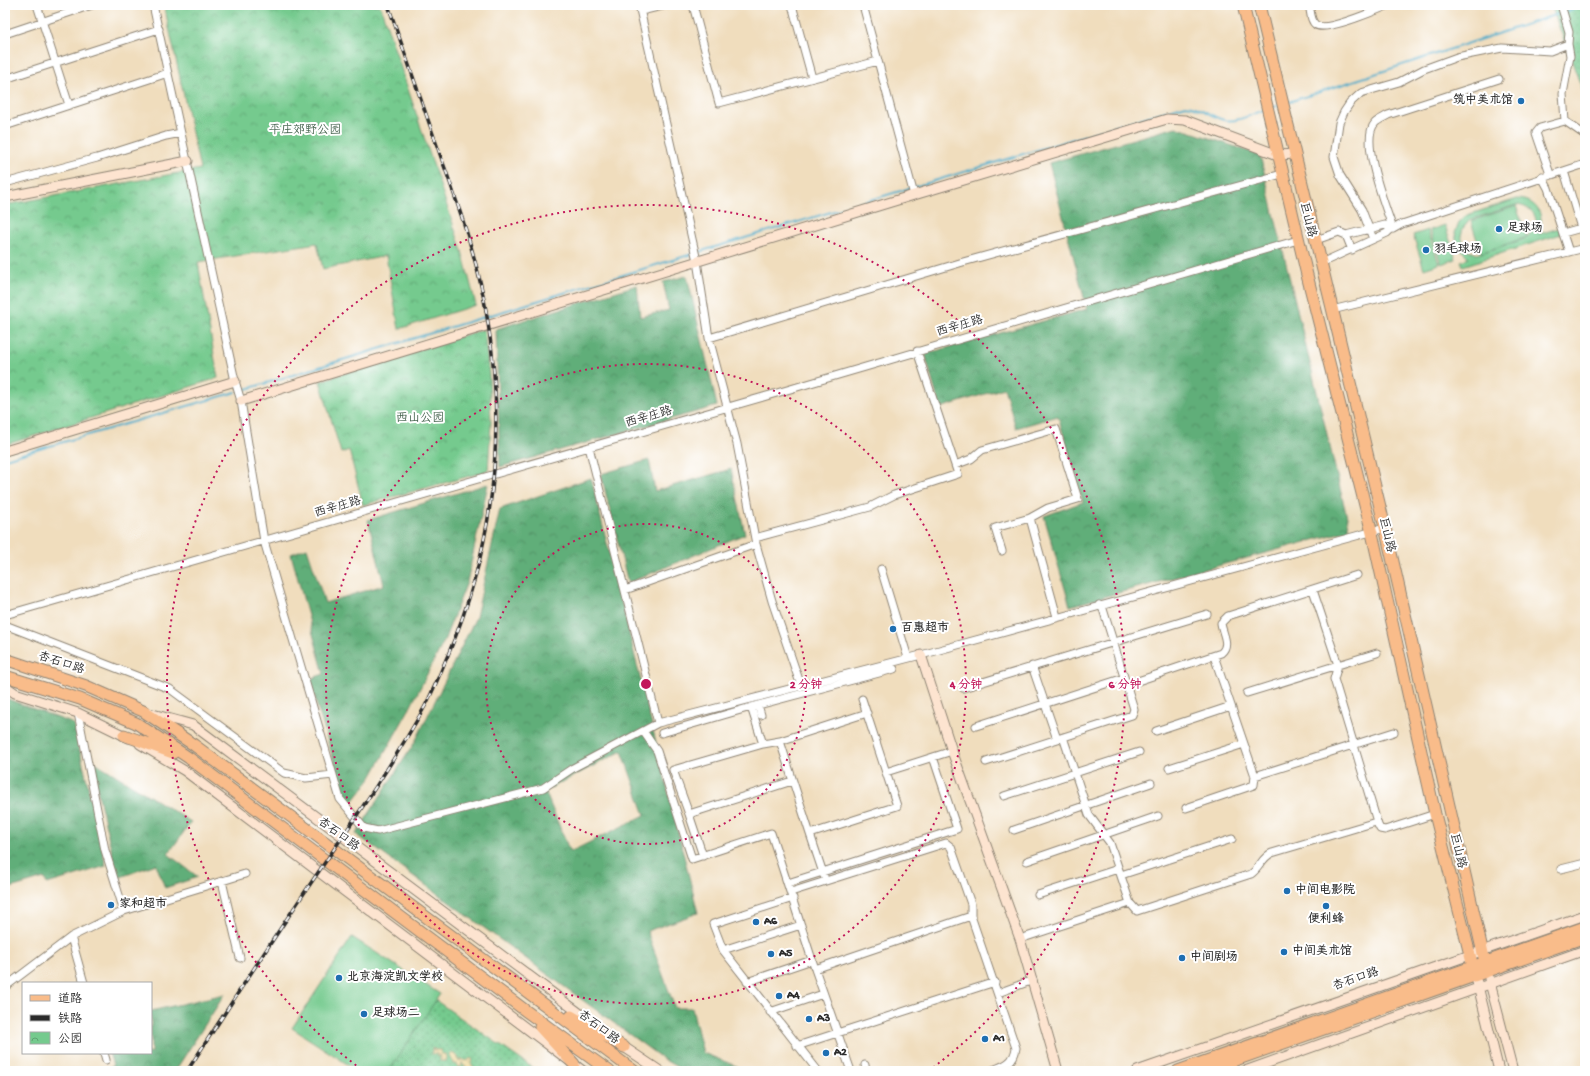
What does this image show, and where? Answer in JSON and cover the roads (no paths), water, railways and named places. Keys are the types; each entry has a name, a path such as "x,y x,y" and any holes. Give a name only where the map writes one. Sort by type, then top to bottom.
{"main road":[{"name":"巨山路","path":"1243,5 1298,240 1372,533 1435,814 1473,971"},
{"name":"巨山路","path":"1259,5 1316,240 1486,966"},
{"name":"杏石口路","path":"5,659 86,686 143,712 194,745 634,1071"},
{"path":"5,676 80,699 129,720 189,758 526,1011 609,1071"},
{"path":"124,735 189,758"},
{"path":"1178,1071 1238,1054 1473,971 1585,927"},
{"path":"1486,966 1585,937"},
{"path":"528,991 624,1047"},
{"path":"526,1011 574,1064"},
{"path":"1204,1071 1238,1054"}],"street":[{"path":"37,5 69,105"},
{"path":"5,34 92,5"},
{"path":"153,5 235,381 241,401 264,542 340,799 364,828 378,831 543,788 574,768 658,723 921,655 1099,605 1372,533 1384,528"},
{"path":"666,5 640,8 697,261 709,338 737,444 756,541 772,601 801,686"},
{"path":"693,5 719,103 878,61"},
{"path":"792,5 812,78"},
{"path":"863,5 914,195"},
{"path":"1310,5 1312,22 1321,27 1339,24 1389,5"},
{"path":"1562,5 1570,32 1568,44 1570,56 1563,94 1564,121"},
{"path":"5,79 159,29"},
{"path":"1373,239 1362,210 1340,175 1334,157 1339,123 1350,103 1361,93 1399,82 1424,69 1456,57 1502,48 1550,51 1568,44"},
{"path":"5,126 168,73"},
{"path":"1393,229 1370,154 1369,137 1375,123 1388,115 1499,79"},
{"path":"241,401 1166,119 1185,120 1278,155 1295,154"},
{"path":"1550,174 1536,133 1540,128 1564,121 1585,135"},
{"path":"5,183 97,158 166,136 182,133"},
{"path":"5,197 188,161"},
{"path":"1321,263 1352,250 1402,224 1550,174 1585,164"},
{"path":"1563,233 1583,228 1564,171"},
{"path":"709,338 963,262 1282,174"},
{"path":"1542,177 1548,188 1569,252"},
{"path":"1316,240 1339,232 1346,235 1385,225 1393,229"},
{"path":"1346,235 1352,250"},
{"name":"西辛庄路","path":"5,615 264,542 1298,240"},
{"path":"1332,310 1585,248"},
{"path":"625,590 756,541 870,507 894,495 958,474 917,351"},
{"path":"5,451 235,381"},
{"path":"955,465 971,459 982,450 1056,429 1078,499 1048,508 1030,518 995,528 1002,551"},
{"path":"589,447 658,723"},
{"path":"1030,518 1057,617"},
{"path":"881,569 908,658"},
{"path":"976,726 1214,656 1221,653 1226,648 1221,623 1225,618 1357,575"},
{"path":"1313,590 1338,665 1334,679 1355,744 1376,822 1380,829 1385,830 1435,814"},
{"path":"986,762 1132,715 1134,708 1103,610 1099,605"},
{"path":"963,688 1207,614"},
{"path":"5,625 170,689 284,773 306,778 333,775"},
{"path":"1247,692 1377,653"},
{"path":"921,655 952,750 1020,938 1058,1071"},
{"path":"1186,808 1254,785 1255,776 1214,656"},
{"path":"1032,666 1075,773 1089,815 1110,843 1130,903 1137,911 1241,878 1256,871 1267,855 1272,853 1297,847 1376,822"},
{"path":"662,733 754,706 894,669"},
{"path":"5,686 15,693 78,713 124,735 185,771 583,1071"},
{"path":"810,834 898,809 862,699"},
{"path":"754,706 761,715"},
{"path":"754,706 763,744"},
{"path":"1156,731 1231,706"},
{"path":"143,712 193,725 624,1047 660,1071"},
{"path":"78,713 105,850 124,911"},
{"path":"703,856 673,770 763,744 780,741 867,713"},
{"path":"643,731 657,751 692,859 771,833 849,1071"},
{"path":"1255,776 1394,732"},
{"path":"780,741 825,881"},
{"path":"1169,768 1244,744"},
{"path":"886,772 952,750"},
{"path":"1004,796 1139,752"},
{"path":"788,883 957,830 933,757"},
{"path":"689,814 792,780"},
{"path":"1014,830 1151,783"},
{"path":"1027,861 1158,816"},
{"path":"1038,895 1232,839"},
{"path":"818,1071 770,1012 723,950 713,924 792,895 825,881 946,843 952,847 971,904 971,916 1016,1048 1014,1059 1009,1064 990,1071"},
{"path":"1561,869 1585,863"},
{"path":"5,987 71,937 124,911 245,874"},
{"path":"222,881 240,958"},
{"path":"1020,938 1130,903"},
{"name":"杏石口路","path":"1137,1071 1468,954 1585,915"},
{"path":"815,969 971,916"},
{"path":"723,950 801,925"},
{"path":"71,937 84,982"},
{"path":"1245,1071 1585,950"},
{"path":"747,982 812,960"},
{"name":"巨山路","path":"1486,966 1513,1071"},
{"name":"巨山路","path":"1473,971 1499,1071"},
{"path":"998,993 1033,980"},
{"path":"797,1046 994,982"},
{"path":"770,1012 823,994"},
{"path":"1238,1054 1240,1071"}],"waterway":[{"path":"1565,12 1585,5"},
{"path":"1286,103 1561,13"},
{"path":"914,187 1186,105 1197,107 1219,119 1229,121 1244,118 1264,110"},
{"path":"1271,108 1280,105"},
{"path":"240,391 910,188"},
{"path":"5,459 236,392"}],"railway":[{"path":"187,1071 281,927 370,796 424,708 448,655 463,615 476,574 485,533 492,492 496,408 493,366 485,302 463,220 388,5"}],"place":[{"name":"筑中美术馆","path":"1521,101"},
{"name":"足球场","path":"1499,229"},
{"name":"羽毛球场","path":"1426,250"},
{"name":"百惠超市","path":"893,629"},
{"name":"中间电影院","path":"1287,891"},
{"name":"家和超市","path":"111,905"},
{"name":"便利蜂","path":"1326,906"},
{"name":"A6","path":"756,922"},
{"name":"中间美术馆","path":"1284,952"},
{"name":"A5","path":"771,954"},
{"name":"中间剧场","path":"1182,958"},
{"name":"北京海淀凯文学校","path":"339,978"},
{"name":"A4","path":"779,996"},
{"name":"足球场二","path":"364,1014"},
{"name":"A3","path":"809,1019"},
{"name":"A1","path":"985,1039"},
{"name":"A2","path":"826,1053"}],"park label":[{"name":"平庄郊野公园","path":"305,131"},
{"name":"西山公园","path":"420,419"}]}
